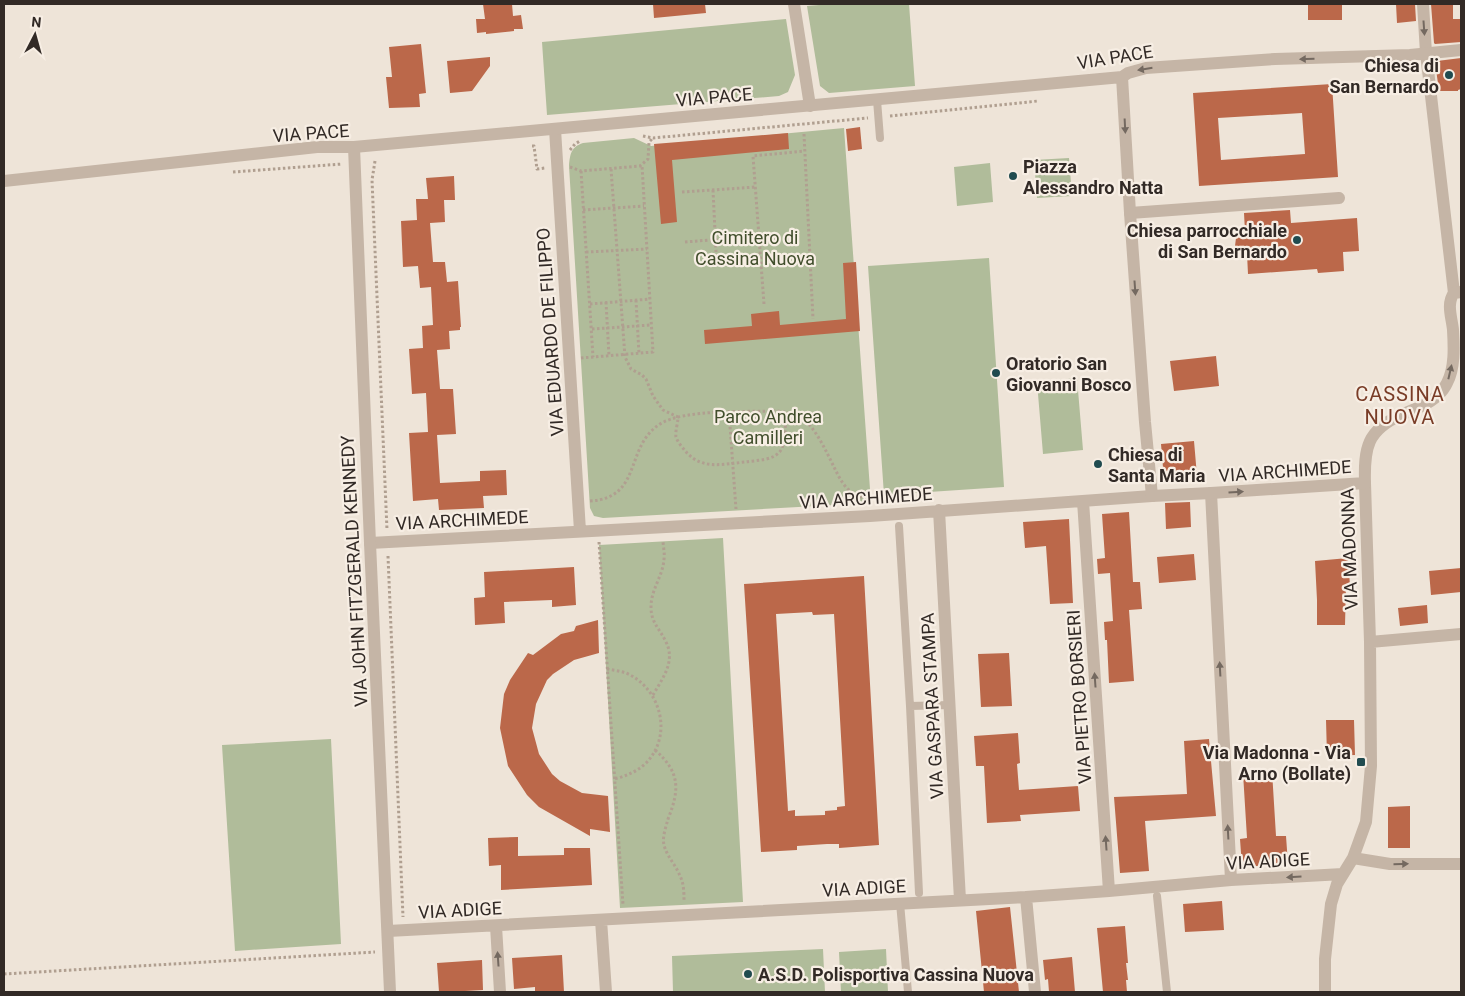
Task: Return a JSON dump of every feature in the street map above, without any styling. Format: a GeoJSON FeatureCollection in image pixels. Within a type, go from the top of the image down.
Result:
{"type":"FeatureCollection","features":[{"type":"Feature","properties":{"kind":"street"},"geometry":{"type":"LineString","coordinates":[[794,4],[810,106]]}},
{"type":"Feature","properties":{"kind":"street","name":"VIA MADONNA"},"geometry":{"type":"LineString","coordinates":[[1325,992],[1325,959],[1333,893],[1353,858],[1366,822],[1371,766],[1370,642],[1364,464],[1366,450],[1370,439],[1378,429],[1401,415],[1428,403],[1437,396],[1447,384],[1452,371],[1453,328],[1450,306],[1451,298],[1457,292],[1426,53],[1423,4]]}},
{"type":"Feature","properties":{"kind":"street","name":"VIA PACE"},"geometry":{"type":"LineString","coordinates":[[4,180],[318,147],[354,147],[1122,77],[1128,73],[1146,68],[1275,59],[1330,58],[1461,50]]}},
{"type":"Feature","properties":{"kind":"street"},"geometry":{"type":"LineString","coordinates":[[1122,77],[1130,213],[1152,496]]}},
{"type":"Feature","properties":{"kind":"street","name":"VIA EDUARDO DE FILIPPO"},"geometry":{"type":"LineString","coordinates":[[556,129],[580,532]]}},
{"type":"Feature","properties":{"kind":"street","name":"VIA JOHN FITZGERALD KENNEDY"},"geometry":{"type":"LineString","coordinates":[[354,147],[390,992]]}},
{"type":"Feature","properties":{"kind":"street"},"geometry":{"type":"LineString","coordinates":[[1130,213],[1339,198]]}},
{"type":"Feature","properties":{"kind":"street","name":"VIA ARCHIMEDE"},"geometry":{"type":"LineString","coordinates":[[370,543],[870,516],[1365,483]]}},
{"type":"Feature","properties":{"kind":"street"},"geometry":{"type":"LineString","coordinates":[[1211,493],[1231,880]]}},
{"type":"Feature","properties":{"kind":"street","name":"VIA PIETRO BORSIERI"},"geometry":{"type":"LineString","coordinates":[[1083,501],[1109,891]]}},
{"type":"Feature","properties":{"kind":"street","name":"VIA GASPARA STAMPA"},"geometry":{"type":"LineString","coordinates":[[938,510],[960,900]]}},
{"type":"Feature","properties":{"kind":"street"},"geometry":{"type":"LineString","coordinates":[[1370,642],[1461,634]]}},
{"type":"Feature","properties":{"kind":"street"},"geometry":{"type":"LineString","coordinates":[[1353,858],[1390,864],[1461,864]]}},
{"type":"Feature","properties":{"kind":"street","name":"VIA ADIGE"},"geometry":{"type":"LineString","coordinates":[[388,931],[1109,891],[1157,891],[1231,880],[1343,874]]}},
{"type":"Feature","properties":{"kind":"street"},"geometry":{"type":"LineString","coordinates":[[1026,897],[1035,992]]}},
{"type":"Feature","properties":{"kind":"street"},"geometry":{"type":"LineString","coordinates":[[601,920],[606,992]]}},
{"type":"Feature","properties":{"kind":"street"},"geometry":{"type":"LineString","coordinates":[[496,926],[500,992]]}},
{"type":"Feature","properties":{"kind":"lane"},"geometry":{"type":"LineString","coordinates":[[877,100],[880,138]]}},
{"type":"Feature","properties":{"kind":"lane"},"geometry":{"type":"LineString","coordinates":[[899,526],[919,893]]}},
{"type":"Feature","properties":{"kind":"lane"},"geometry":{"type":"LineString","coordinates":[[910,706],[950,705]]}},
{"type":"Feature","properties":{"kind":"lane"},"geometry":{"type":"LineString","coordinates":[[1157,891],[1167,992]]}},
{"type":"Feature","properties":{"kind":"lane"},"geometry":{"type":"LineString","coordinates":[[900,903],[908,992]]}},
{"type":"Feature","properties":{"kind":"path"},"geometry":{"type":"LineString","coordinates":[[642,135],[653,138],[1043,100]]}},
{"type":"Feature","properties":{"kind":"path"},"geometry":{"type":"LineString","coordinates":[[804,134],[813,319]]}},
{"type":"Feature","properties":{"kind":"path"},"geometry":{"type":"LineString","coordinates":[[569,160],[568,166],[581,171],[642,165],[648,159],[649,142],[653,138]]}},
{"type":"Feature","properties":{"kind":"path"},"geometry":{"type":"LineString","coordinates":[[568,154],[575,144],[581,140]]}},
{"type":"Feature","properties":{"kind":"path"},"geometry":{"type":"LineString","coordinates":[[525,147],[534,146],[536,169],[551,168]]}},
{"type":"Feature","properties":{"kind":"path"},"geometry":{"type":"LineString","coordinates":[[764,304],[754,156],[804,151]]}},
{"type":"Feature","properties":{"kind":"path"},"geometry":{"type":"LineString","coordinates":[[381,161],[374,161],[372,180],[404,930]]}},
{"type":"Feature","properties":{"kind":"path"},"geometry":{"type":"LineString","coordinates":[[229,172],[355,163]]}},
{"type":"Feature","properties":{"kind":"path"},"geometry":{"type":"LineString","coordinates":[[578,359],[653,352],[642,165]]}},
{"type":"Feature","properties":{"kind":"path"},"geometry":{"type":"LineString","coordinates":[[611,169],[625,355],[631,369],[646,379],[653,396],[663,410],[678,417]]}},
{"type":"Feature","properties":{"kind":"path"},"geometry":{"type":"LineString","coordinates":[[581,171],[594,357]]}},
{"type":"Feature","properties":{"kind":"path"},"geometry":{"type":"LineString","coordinates":[[682,192],[756,186]]}},
{"type":"Feature","properties":{"kind":"path"},"geometry":{"type":"LineString","coordinates":[[713,190],[716,252]]}},
{"type":"Feature","properties":{"kind":"path"},"geometry":{"type":"LineString","coordinates":[[583,210],[644,206]]}},
{"type":"Feature","properties":{"kind":"path"},"geometry":{"type":"LineString","coordinates":[[685,242],[759,236]]}},
{"type":"Feature","properties":{"kind":"path"},"geometry":{"type":"LineString","coordinates":[[586,252],[647,249]]}},
{"type":"Feature","properties":{"kind":"path"},"geometry":{"type":"LineString","coordinates":[[590,304],[650,299]]}},
{"type":"Feature","properties":{"kind":"path"},"geometry":{"type":"LineString","coordinates":[[636,300],[639,354]]}},
{"type":"Feature","properties":{"kind":"path"},"geometry":{"type":"LineString","coordinates":[[606,302],[609,356]]}},
{"type":"Feature","properties":{"kind":"path"},"geometry":{"type":"LineString","coordinates":[[592,329],[651,326]]}},
{"type":"Feature","properties":{"kind":"path"},"geometry":{"type":"LineString","coordinates":[[729,412],[736,512]]}},
{"type":"Feature","properties":{"kind":"path"},"geometry":{"type":"LineString","coordinates":[[678,417],[676,436],[681,446],[692,458],[707,464],[733,463],[766,460],[776,455],[782,449],[784,441],[786,412]]}},
{"type":"Feature","properties":{"kind":"path"},"geometry":{"type":"LineString","coordinates":[[587,501],[609,498],[620,491],[626,482],[638,450],[652,430],[669,419],[691,414],[786,412],[802,417],[824,448],[840,478],[849,490],[866,499],[869,505]]}},
{"type":"Feature","properties":{"kind":"path"},"geometry":{"type":"LineString","coordinates":[[653,695],[669,663],[666,642],[655,625],[651,610],[652,595],[664,559],[662,527]]}},
{"type":"Feature","properties":{"kind":"path"},"geometry":{"type":"LineString","coordinates":[[599,530],[624,918]]}},
{"type":"Feature","properties":{"kind":"path"},"geometry":{"type":"LineString","coordinates":[[607,669],[625,672],[641,681],[653,695],[660,712],[661,730],[655,750],[646,763],[632,774],[614,780]]}},
{"type":"Feature","properties":{"kind":"path"},"geometry":{"type":"LineString","coordinates":[[655,750],[674,772],[676,786],[674,805],[665,829],[663,843],[670,859],[681,876],[684,894],[684,915]]}},
{"type":"Feature","properties":{"kind":"path"},"geometry":{"type":"LineString","coordinates":[[4,974],[388,951]]}},
{"type":"Feature","properties":{"kind":"green space"},"geometry":{"type":"Polygon","coordinates":[[[831,4],[909,4],[915,86],[829,93],[820,86],[807,6],[831,4]]]}},
{"type":"Feature","properties":{"kind":"green space"},"geometry":{"type":"Polygon","coordinates":[[[786,19],[795,75],[788,92],[779,96],[547,115],[542,42],[786,19]]]}},
{"type":"Feature","properties":{"kind":"green space","name":"Parco Andrea Camilleri"},"geometry":{"type":"Polygon","coordinates":[[[844,128],[871,503],[603,518],[594,516],[590,508],[569,166],[574,149],[583,143],[634,138],[651,146],[844,128]]]}},
{"type":"Feature","properties":{"kind":"green space"},"geometry":{"type":"Polygon","coordinates":[[[1069,158],[1072,196],[1037,198],[1034,160],[1069,158]]]}},
{"type":"Feature","properties":{"kind":"green space"},"geometry":{"type":"Polygon","coordinates":[[[990,163],[993,202],[957,206],[954,167],[990,163]]]}},
{"type":"Feature","properties":{"kind":"green space"},"geometry":{"type":"Polygon","coordinates":[[[989,258],[1004,487],[884,495],[868,266],[989,258]]]}},
{"type":"Feature","properties":{"kind":"green space"},"geometry":{"type":"Polygon","coordinates":[[[1077,378],[1083,450],[1043,454],[1037,382],[1077,378]]]}},
{"type":"Feature","properties":{"kind":"green space"},"geometry":{"type":"Polygon","coordinates":[[[723,538],[743,902],[620,908],[599,545],[723,538]]]}},
{"type":"Feature","properties":{"kind":"green space"},"geometry":{"type":"Polygon","coordinates":[[[331,739],[341,944],[235,951],[222,745],[331,739]]]}},
{"type":"Feature","properties":{"kind":"green space","name":"A.S.D. Polisportiva Cassina Nuova"},"geometry":{"type":"Polygon","coordinates":[[[823,949],[825,992],[673,992],[672,956],[823,949]]]}},
{"type":"Feature","properties":{"kind":"green space"},"geometry":{"type":"Polygon","coordinates":[[[886,949],[888,992],[841,992],[839,952],[886,949]]]}},
{"type":"Feature","properties":{"kind":"building"},"geometry":{"type":"Polygon","coordinates":[[[483,4],[512,4],[513,16],[521,15],[523,29],[486,34],[486,32],[477,33],[476,19],[485,19],[483,4]]]}},
{"type":"Feature","properties":{"kind":"building"},"geometry":{"type":"Polygon","coordinates":[[[653,4],[705,4],[706,13],[654,18],[653,4]]]}},
{"type":"Feature","properties":{"kind":"building"},"geometry":{"type":"Polygon","coordinates":[[[1308,4],[1342,4],[1342,20],[1308,20],[1308,4]]]}},
{"type":"Feature","properties":{"kind":"building"},"geometry":{"type":"Polygon","coordinates":[[[1396,4],[1415,4],[1416,21],[1397,23],[1396,4]]]}},
{"type":"Feature","properties":{"kind":"building"},"geometry":{"type":"Polygon","coordinates":[[[1431,4],[1453,4],[1453,19],[1461,19],[1461,42],[1434,43],[1431,4]]]}},
{"type":"Feature","properties":{"kind":"building"},"geometry":{"type":"Polygon","coordinates":[[[421,44],[426,93],[419,94],[420,107],[389,108],[386,77],[392,77],[389,47],[421,44]]]}},
{"type":"Feature","properties":{"kind":"building"},"geometry":{"type":"Polygon","coordinates":[[[490,57],[490,66],[472,91],[450,93],[447,61],[490,57]]]}},
{"type":"Feature","properties":{"kind":"building","name":"Chiesa di San Bernardo"},"geometry":{"type":"Polygon","coordinates":[[[1461,58],[1461,89],[1458,91],[1439,91],[1436,69],[1437,61],[1461,58]]]}},
{"type":"Feature","properties":{"kind":"building"},"geometry":{"type":"Polygon","coordinates":[[[1332,84],[1338,177],[1199,186],[1193,93],[1332,84]],[[1302,113],[1218,118],[1221,160],[1305,154],[1302,113]]]}},
{"type":"Feature","properties":{"kind":"building"},"geometry":{"type":"Polygon","coordinates":[[[860,127],[862,149],[848,151],[846,129],[860,127]]]}},
{"type":"Feature","properties":{"kind":"building"},"geometry":{"type":"Polygon","coordinates":[[[788,133],[789,149],[672,160],[677,222],[661,224],[654,144],[788,133]]]}},
{"type":"Feature","properties":{"kind":"building"},"geometry":{"type":"Polygon","coordinates":[[[454,176],[455,200],[444,200],[445,222],[430,223],[433,262],[445,262],[447,282],[458,281],[461,327],[460,330],[449,331],[450,349],[437,350],[440,389],[453,389],[456,434],[437,435],[440,483],[480,481],[480,471],[506,470],[507,495],[483,496],[484,508],[439,510],[438,499],[413,501],[409,433],[428,432],[426,393],[412,394],[409,349],[423,348],[422,326],[433,325],[431,287],[420,288],[418,266],[403,267],[401,221],[417,220],[416,199],[428,199],[426,178],[454,176]]]}},
{"type":"Feature","properties":{"kind":"building","name":"Chiesa parrocchiale di San Bernardo"},"geometry":{"type":"Polygon","coordinates":[[[1290,210],[1291,223],[1357,218],[1359,251],[1343,252],[1344,271],[1318,273],[1317,269],[1248,274],[1247,254],[1239,252],[1235,246],[1236,238],[1245,232],[1244,213],[1290,210]]]}},
{"type":"Feature","properties":{"kind":"building"},"geometry":{"type":"Polygon","coordinates":[[[856,262],[860,331],[705,344],[704,330],[752,326],[751,314],[779,311],[780,325],[846,319],[843,263],[856,262]]]}},
{"type":"Feature","properties":{"kind":"building"},"geometry":{"type":"Polygon","coordinates":[[[1216,356],[1219,386],[1174,391],[1170,361],[1216,356]]]}},
{"type":"Feature","properties":{"kind":"building"},"geometry":{"type":"Polygon","coordinates":[[[1194,441],[1197,476],[1164,479],[1161,444],[1194,441]]]}},
{"type":"Feature","properties":{"kind":"building"},"geometry":{"type":"Polygon","coordinates":[[[1190,502],[1191,527],[1166,529],[1165,503],[1190,502]]]}},
{"type":"Feature","properties":{"kind":"building"},"geometry":{"type":"Polygon","coordinates":[[[1129,512],[1133,582],[1140,582],[1142,609],[1129,610],[1134,681],[1109,683],[1107,640],[1105,640],[1104,622],[1113,621],[1110,573],[1098,574],[1097,559],[1105,558],[1102,514],[1129,512]]]}},
{"type":"Feature","properties":{"kind":"building"},"geometry":{"type":"Polygon","coordinates":[[[1069,519],[1073,603],[1050,604],[1046,546],[1025,548],[1023,522],[1069,519]]]}},
{"type":"Feature","properties":{"kind":"building"},"geometry":{"type":"Polygon","coordinates":[[[1194,554],[1196,580],[1159,583],[1157,557],[1194,554]]]}},
{"type":"Feature","properties":{"kind":"building"},"geometry":{"type":"Polygon","coordinates":[[[1348,558],[1350,586],[1346,586],[1345,625],[1317,625],[1315,561],[1348,558]]]}},
{"type":"Feature","properties":{"kind":"building"},"geometry":{"type":"Polygon","coordinates":[[[574,567],[576,605],[552,607],[552,600],[504,602],[505,623],[475,625],[474,598],[485,597],[484,572],[574,567]]]}},
{"type":"Feature","properties":{"kind":"building"},"geometry":{"type":"Polygon","coordinates":[[[1461,568],[1461,592],[1431,595],[1429,571],[1461,568]]]}},
{"type":"Feature","properties":{"kind":"building"},"geometry":{"type":"Polygon","coordinates":[[[864,576],[879,845],[839,848],[839,844],[827,844],[797,846],[797,850],[761,852],[744,584],[864,576]],[[812,612],[776,614],[788,811],[795,810],[795,816],[825,815],[825,811],[837,810],[837,807],[845,806],[834,614],[813,615],[812,612]]]}},
{"type":"Feature","properties":{"kind":"building"},"geometry":{"type":"Polygon","coordinates":[[[1427,605],[1428,623],[1400,626],[1398,608],[1427,605]]]}},
{"type":"Feature","properties":{"kind":"building"},"geometry":{"type":"Polygon","coordinates":[[[598,620],[599,653],[574,660],[547,680],[536,704],[532,728],[539,754],[552,774],[560,781],[582,793],[608,796],[610,832],[590,829],[590,836],[539,807],[527,795],[508,766],[500,728],[504,694],[510,680],[528,653],[533,655],[561,634],[574,631],[576,626],[598,620]]]}},
{"type":"Feature","properties":{"kind":"building"},"geometry":{"type":"Polygon","coordinates":[[[1009,653],[1012,706],[981,707],[978,654],[1009,653]]]}},
{"type":"Feature","properties":{"kind":"building"},"geometry":{"type":"Polygon","coordinates":[[[1326,720],[1354,720],[1355,755],[1327,756],[1326,720]]]}},
{"type":"Feature","properties":{"kind":"building"},"geometry":{"type":"Polygon","coordinates":[[[1018,733],[1020,763],[1017,764],[1019,790],[1078,786],[1080,811],[1020,815],[1021,821],[987,823],[984,766],[976,766],[974,736],[1018,733]]]}},
{"type":"Feature","properties":{"kind":"building"},"geometry":{"type":"Polygon","coordinates":[[[1209,739],[1216,816],[1145,821],[1149,871],[1120,873],[1114,797],[1187,794],[1184,741],[1209,739]]]}},
{"type":"Feature","properties":{"kind":"building"},"geometry":{"type":"Polygon","coordinates":[[[1272,771],[1276,836],[1286,836],[1288,864],[1242,867],[1240,839],[1247,838],[1243,773],[1272,771]]]}},
{"type":"Feature","properties":{"kind":"building"},"geometry":{"type":"Polygon","coordinates":[[[1410,806],[1410,848],[1388,848],[1388,807],[1410,806]]]}},
{"type":"Feature","properties":{"kind":"building"},"geometry":{"type":"Polygon","coordinates":[[[518,837],[518,856],[564,855],[564,848],[590,848],[592,885],[501,890],[501,865],[489,866],[488,838],[518,837]]]}},
{"type":"Feature","properties":{"kind":"building"},"geometry":{"type":"Polygon","coordinates":[[[1222,901],[1224,930],[1185,932],[1183,904],[1222,901]]]}},
{"type":"Feature","properties":{"kind":"building"},"geometry":{"type":"Polygon","coordinates":[[[1010,907],[1019,992],[984,992],[976,911],[1010,907]]]}},
{"type":"Feature","properties":{"kind":"building"},"geometry":{"type":"Polygon","coordinates":[[[1125,926],[1128,963],[1126,963],[1127,992],[1103,992],[1097,928],[1125,926]]]}},
{"type":"Feature","properties":{"kind":"building"},"geometry":{"type":"Polygon","coordinates":[[[562,955],[564,992],[535,992],[535,987],[514,989],[512,958],[562,955]]]}},
{"type":"Feature","properties":{"kind":"building"},"geometry":{"type":"Polygon","coordinates":[[[1072,957],[1075,992],[1049,992],[1048,979],[1045,980],[1043,960],[1072,957]]]}},
{"type":"Feature","properties":{"kind":"building"},"geometry":{"type":"Polygon","coordinates":[[[482,960],[483,990],[439,992],[437,963],[482,960]]]}},
{"type":"Feature","properties":{"kind":"place","name":"Chiesa di San Bernardo"},"geometry":{"type":"Point","coordinates":[1449,75]}},
{"type":"Feature","properties":{"kind":"place","name":"Piazza Alessandro Natta"},"geometry":{"type":"Point","coordinates":[1013,176]}},
{"type":"Feature","properties":{"kind":"place","name":"Chiesa parrocchiale di San Bernardo"},"geometry":{"type":"Point","coordinates":[1297,240]}},
{"type":"Feature","properties":{"kind":"place","name":"Oratorio San Giovanni Bosco"},"geometry":{"type":"Point","coordinates":[996,373]}},
{"type":"Feature","properties":{"kind":"place","name":"Chiesa di Santa Maria"},"geometry":{"type":"Point","coordinates":[1098,464]}},
{"type":"Feature","properties":{"kind":"place","name":"Via Madonna - Via Arno (Bollate)"},"geometry":{"type":"Point","coordinates":[1361,762]}},
{"type":"Feature","properties":{"kind":"place","name":"A.S.D. Polisportiva Cassina Nuova"},"geometry":{"type":"Point","coordinates":[748,974]}},
{"type":"Feature","properties":{"kind":"district","name":"CASSINA NUOVA"},"geometry":{"type":"Point","coordinates":[1400,406]}},
{"type":"Feature","properties":{"kind":"park label","name":"Cimitero di Cassina Nuova"},"geometry":{"type":"Point","coordinates":[755,247]}}]}
